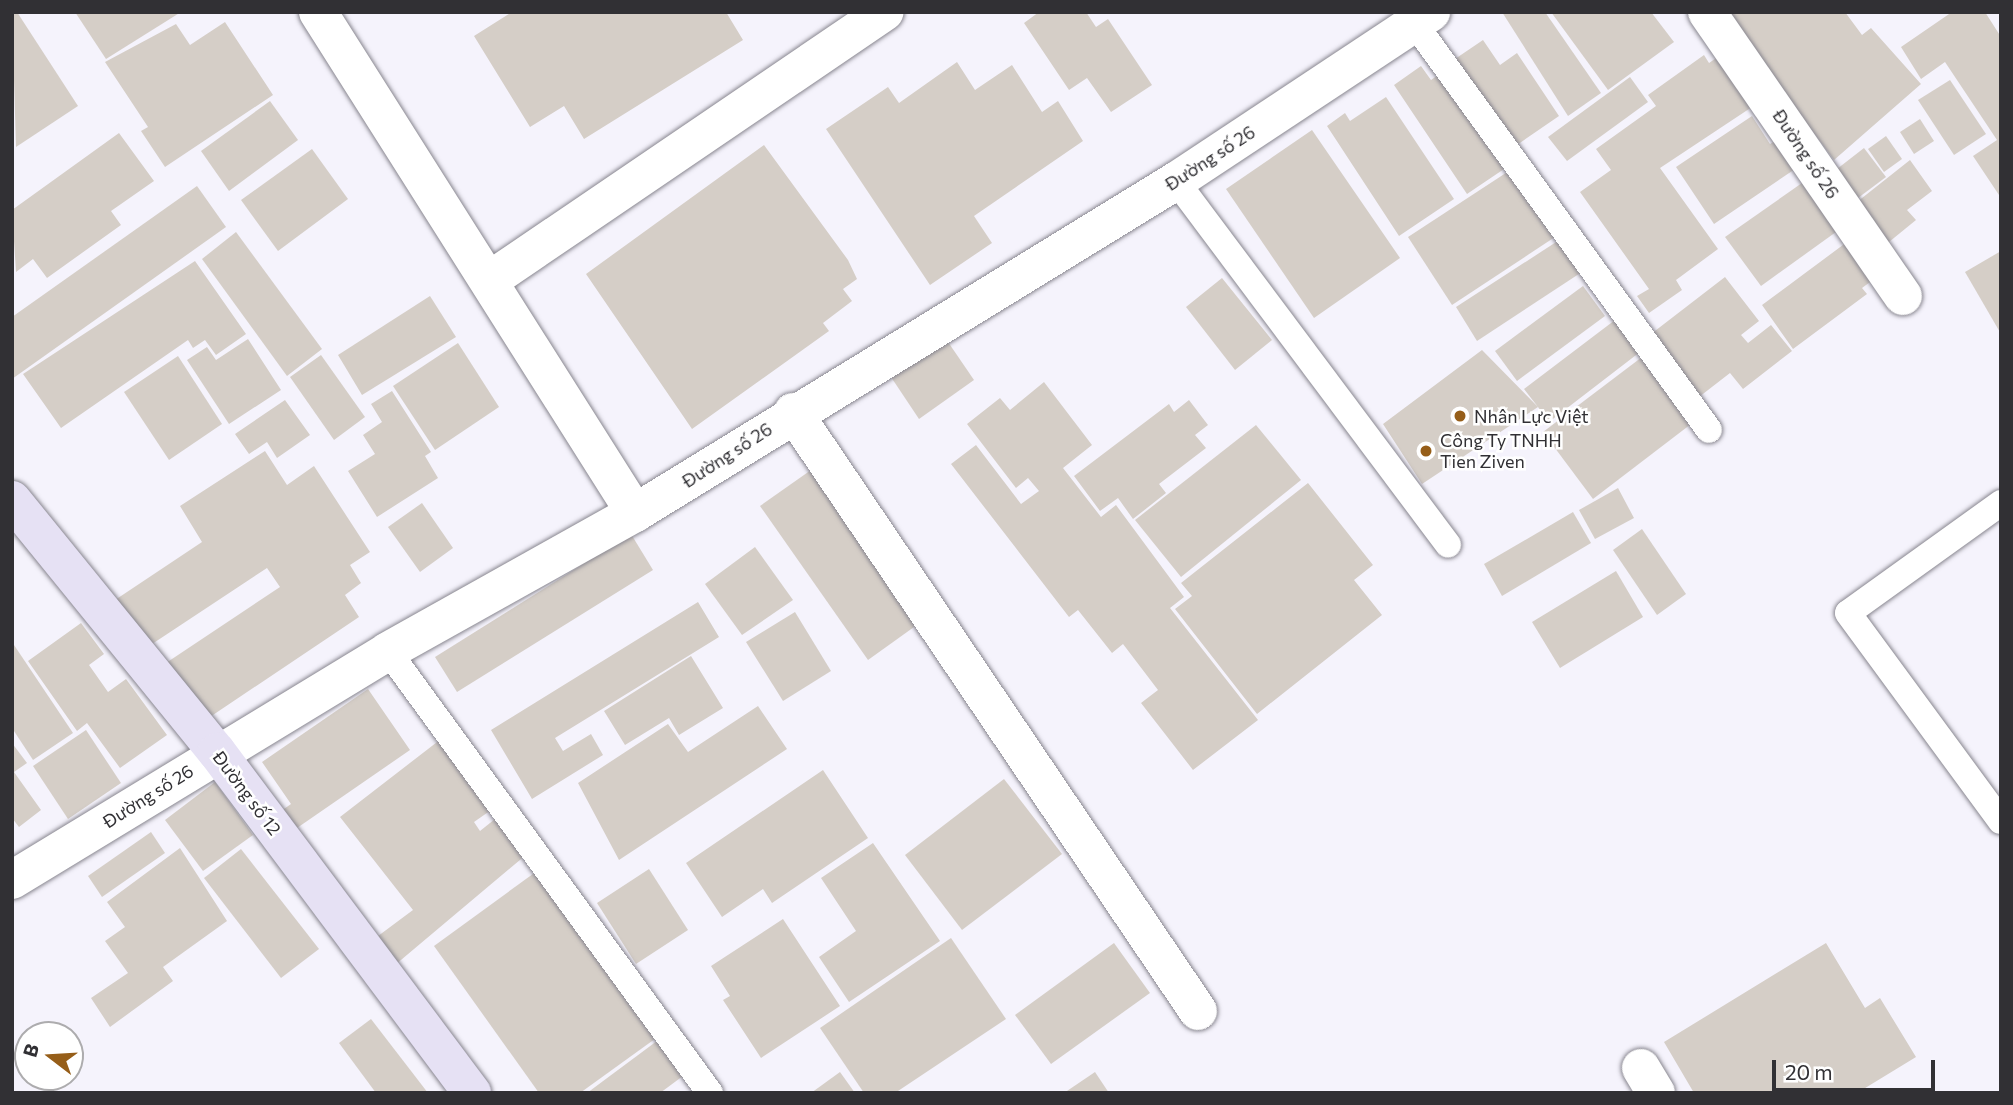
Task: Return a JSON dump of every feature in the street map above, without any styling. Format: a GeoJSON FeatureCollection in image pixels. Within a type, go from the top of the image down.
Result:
{"type":"FeatureCollection","features":[{"type":"Feature","properties":{"kind":"street"},"geometry":{"type":"LineString","coordinates":[[318,12],[635,513]]}},
{"type":"Feature","properties":{"kind":"street"},"geometry":{"type":"LineString","coordinates":[[490,280],[884,12]]}},
{"type":"Feature","properties":{"kind":"street","name":"Đường số 26"},"geometry":{"type":"LineString","coordinates":[[1707,12],[1903,296]]}},
{"type":"Feature","properties":{"kind":"street","name":"Đường số 26"},"geometry":{"type":"LineString","coordinates":[[12,880],[217,752],[388,651],[635,513],[793,412],[1176,181],[1423,18]]}},
{"type":"Feature","properties":{"kind":"street"},"geometry":{"type":"LineString","coordinates":[[793,412],[1198,1011]]}},
{"type":"Feature","properties":{"kind":"street","name":"Đường số 12"},"geometry":{"type":"LineString","coordinates":[[12,500],[217,752],[472,1093]]}},
{"type":"Feature","properties":{"kind":"lane"},"geometry":{"type":"LineString","coordinates":[[1423,18],[1709,430]]}},
{"type":"Feature","properties":{"kind":"lane"},"geometry":{"type":"LineString","coordinates":[[1176,181],[1448,545]]}},
{"type":"Feature","properties":{"kind":"lane"},"geometry":{"type":"LineString","coordinates":[[2001,503],[1848,613],[2001,821]]}},
{"type":"Feature","properties":{"kind":"lane"},"geometry":{"type":"LineString","coordinates":[[388,651],[710,1093]]}},
{"type":"Feature","properties":{"kind":"building"},"geometry":{"type":"Polygon","coordinates":[[[17,12],[78,106],[16,147],[12,13],[17,12]]]}},
{"type":"Feature","properties":{"kind":"building"},"geometry":{"type":"Polygon","coordinates":[[[75,12],[181,12],[106,59],[75,12]]]}},
{"type":"Feature","properties":{"kind":"building"},"geometry":{"type":"Polygon","coordinates":[[[512,12],[726,12],[743,40],[584,139],[564,106],[530,127],[474,36],[512,12]]]}},
{"type":"Feature","properties":{"kind":"building"},"geometry":{"type":"Polygon","coordinates":[[[1039,12],[1086,12],[1096,27],[1108,19],[1152,85],[1111,112],[1087,78],[1069,90],[1024,23],[1039,12]]]}},
{"type":"Feature","properties":{"kind":"building"},"geometry":{"type":"Polygon","coordinates":[[[1502,12],[1545,12],[1601,93],[1568,116],[1502,12]]]}},
{"type":"Feature","properties":{"kind":"building"},"geometry":{"type":"Polygon","coordinates":[[[1551,12],[1651,12],[1674,42],[1608,90],[1551,12]]]}},
{"type":"Feature","properties":{"kind":"building"},"geometry":{"type":"Polygon","coordinates":[[[1723,12],[1845,12],[1862,35],[1871,28],[1921,84],[1834,160],[1723,12]]]}},
{"type":"Feature","properties":{"kind":"building"},"geometry":{"type":"Polygon","coordinates":[[[1952,12],[1985,12],[2001,37],[2001,198],[1973,156],[1997,140],[1945,62],[1921,79],[1901,47],[1952,12]]]}},
{"type":"Feature","properties":{"kind":"building"},"geometry":{"type":"Polygon","coordinates":[[[225,22],[273,95],[165,167],[141,131],[148,127],[105,62],[176,24],[190,45],[225,22]]]}},
{"type":"Feature","properties":{"kind":"building"},"geometry":{"type":"Polygon","coordinates":[[[1483,40],[1500,65],[1517,53],[1559,116],[1514,147],[1455,59],[1483,40]]]}},
{"type":"Feature","properties":{"kind":"building"},"geometry":{"type":"Polygon","coordinates":[[[1728,50],[1752,107],[1660,168],[1718,249],[1676,280],[1682,290],[1649,313],[1637,296],[1649,289],[1580,192],[1611,170],[1596,149],[1656,106],[1648,95],[1704,55],[1709,63],[1728,50]]]}},
{"type":"Feature","properties":{"kind":"building"},"geometry":{"type":"Polygon","coordinates":[[[957,62],[975,90],[1012,65],[1042,112],[1058,101],[1083,141],[974,216],[992,243],[930,285],[826,129],[888,87],[899,103],[957,62]]]}},
{"type":"Feature","properties":{"kind":"building"},"geometry":{"type":"Polygon","coordinates":[[[1421,66],[1431,80],[1444,71],[1507,167],[1467,194],[1394,85],[1421,66]]]}},
{"type":"Feature","properties":{"kind":"building"},"geometry":{"type":"Polygon","coordinates":[[[1630,77],[1648,102],[1567,161],[1548,137],[1630,77]]]}},
{"type":"Feature","properties":{"kind":"building"},"geometry":{"type":"Polygon","coordinates":[[[1950,80],[1986,134],[1954,155],[1918,100],[1950,80]]]}},
{"type":"Feature","properties":{"kind":"building"},"geometry":{"type":"Polygon","coordinates":[[[1386,97],[1454,199],[1399,236],[1327,126],[1345,113],[1350,121],[1386,97]]]}},
{"type":"Feature","properties":{"kind":"building"},"geometry":{"type":"Polygon","coordinates":[[[270,101],[298,140],[229,191],[201,151],[270,101]]]}},
{"type":"Feature","properties":{"kind":"building"},"geometry":{"type":"Polygon","coordinates":[[[1752,116],[1770,144],[1778,139],[1798,167],[1714,224],[1676,167],[1752,116]]]}},
{"type":"Feature","properties":{"kind":"building"},"geometry":{"type":"Polygon","coordinates":[[[1920,119],[1934,141],[1914,154],[1900,132],[1920,119]]]}},
{"type":"Feature","properties":{"kind":"building"},"geometry":{"type":"Polygon","coordinates":[[[1312,130],[1400,258],[1314,318],[1226,189],[1312,130]]]}},
{"type":"Feature","properties":{"kind":"building"},"geometry":{"type":"Polygon","coordinates":[[[119,133],[154,181],[111,211],[121,225],[47,278],[33,259],[16,272],[12,210],[119,133]]]}},
{"type":"Feature","properties":{"kind":"building"},"geometry":{"type":"Polygon","coordinates":[[[1886,136],[1902,159],[1884,172],[1868,149],[1886,136]]]}},
{"type":"Feature","properties":{"kind":"building"},"geometry":{"type":"Polygon","coordinates":[[[764,145],[848,260],[857,279],[843,289],[852,301],[823,323],[829,331],[692,429],[586,274],[764,145]]]}},
{"type":"Feature","properties":{"kind":"building"},"geometry":{"type":"Polygon","coordinates":[[[1864,148],[1886,177],[1858,198],[1837,169],[1864,148]]]}},
{"type":"Feature","properties":{"kind":"building"},"geometry":{"type":"Polygon","coordinates":[[[312,149],[348,199],[278,251],[241,200],[312,149]]]}},
{"type":"Feature","properties":{"kind":"building"},"geometry":{"type":"Polygon","coordinates":[[[1910,160],[1932,191],[1907,210],[1916,220],[1889,242],[1857,202],[1910,160]]]}},
{"type":"Feature","properties":{"kind":"building"},"geometry":{"type":"Polygon","coordinates":[[[1515,167],[1558,235],[1452,305],[1408,237],[1515,167]]]}},
{"type":"Feature","properties":{"kind":"building"},"geometry":{"type":"Polygon","coordinates":[[[1802,183],[1836,232],[1761,286],[1725,237],[1802,183]]]}},
{"type":"Feature","properties":{"kind":"building"},"geometry":{"type":"Polygon","coordinates":[[[197,186],[226,227],[12,379],[12,317],[197,186]]]}},
{"type":"Feature","properties":{"kind":"building"},"geometry":{"type":"Polygon","coordinates":[[[236,232],[322,349],[287,376],[202,259],[236,232]]]}},
{"type":"Feature","properties":{"kind":"building"},"geometry":{"type":"Polygon","coordinates":[[[1567,235],[1588,268],[1477,341],[1456,307],[1567,235]]]}},
{"type":"Feature","properties":{"kind":"building"},"geometry":{"type":"Polygon","coordinates":[[[1847,242],[1874,279],[1862,288],[1867,294],[1793,349],[1762,305],[1847,242]]]}},
{"type":"Feature","properties":{"kind":"building"},"geometry":{"type":"Polygon","coordinates":[[[2001,251],[2001,334],[1965,272],[2001,251]]]}},
{"type":"Feature","properties":{"kind":"building"},"geometry":{"type":"Polygon","coordinates":[[[195,261],[246,334],[216,355],[205,340],[193,348],[188,340],[61,428],[23,374],[195,261]]]}},
{"type":"Feature","properties":{"kind":"building"},"geometry":{"type":"Polygon","coordinates":[[[1725,277],[1759,321],[1741,335],[1748,343],[1771,325],[1792,351],[1743,389],[1730,373],[1699,397],[1651,334],[1725,277]]]}},
{"type":"Feature","properties":{"kind":"building"},"geometry":{"type":"Polygon","coordinates":[[[1222,278],[1272,340],[1235,370],[1186,307],[1222,278]]]}},
{"type":"Feature","properties":{"kind":"building"},"geometry":{"type":"Polygon","coordinates":[[[1583,286],[1605,316],[1517,381],[1495,351],[1583,286]]]}},
{"type":"Feature","properties":{"kind":"building"},"geometry":{"type":"Polygon","coordinates":[[[430,296],[456,337],[362,395],[338,355],[430,296]]]}},
{"type":"Feature","properties":{"kind":"building"},"geometry":{"type":"Polygon","coordinates":[[[1615,320],[1640,352],[1549,422],[1524,389],[1615,320]]]}},
{"type":"Feature","properties":{"kind":"building"},"geometry":{"type":"Polygon","coordinates":[[[248,339],[281,390],[229,424],[187,360],[207,347],[216,360],[248,339]]]}},
{"type":"Feature","properties":{"kind":"building"},"geometry":{"type":"Polygon","coordinates":[[[946,339],[974,380],[919,419],[891,377],[946,339]]]}},
{"type":"Feature","properties":{"kind":"building"},"geometry":{"type":"Polygon","coordinates":[[[458,343],[499,407],[435,450],[393,386],[458,343]]]}},
{"type":"Feature","properties":{"kind":"building","name":"Nhân Lực Việt"},"geometry":{"type":"Polygon","coordinates":[[[1482,350],[1538,407],[1422,484],[1383,424],[1482,350]]]}},
{"type":"Feature","properties":{"kind":"building"},"geometry":{"type":"Polygon","coordinates":[[[1646,354],[1695,421],[1593,499],[1543,432],[1646,354]]]}},
{"type":"Feature","properties":{"kind":"building"},"geometry":{"type":"Polygon","coordinates":[[[321,355],[365,417],[334,440],[290,377],[321,355]]]}},
{"type":"Feature","properties":{"kind":"building"},"geometry":{"type":"Polygon","coordinates":[[[178,356],[222,424],[169,460],[124,392],[178,356]]]}},
{"type":"Feature","properties":{"kind":"building"},"geometry":{"type":"Polygon","coordinates":[[[1044,382],[1092,445],[1063,468],[1101,517],[1116,505],[1184,597],[1170,608],[1258,720],[1193,770],[1141,703],[1158,690],[1123,644],[1112,653],[1078,610],[1069,617],[951,464],[976,445],[1021,504],[1039,491],[1028,478],[1016,488],[967,424],[1000,398],[1010,410],[1044,382]]]}},
{"type":"Feature","properties":{"kind":"building"},"geometry":{"type":"Polygon","coordinates":[[[392,391],[431,452],[425,456],[438,478],[377,517],[348,471],[375,454],[363,435],[382,422],[371,404],[392,391]]]}},
{"type":"Feature","properties":{"kind":"building"},"geometry":{"type":"Polygon","coordinates":[[[285,400],[310,435],[277,458],[267,442],[249,454],[235,434],[285,400]]]}},
{"type":"Feature","properties":{"kind":"building"},"geometry":{"type":"Polygon","coordinates":[[[1189,400],[1208,425],[1195,435],[1206,448],[1159,484],[1166,493],[1133,519],[1118,498],[1100,511],[1074,476],[1169,404],[1174,412],[1189,400]]]}},
{"type":"Feature","properties":{"kind":"building"},"geometry":{"type":"Polygon","coordinates":[[[1256,425],[1301,480],[1181,577],[1135,520],[1256,425]]]}},
{"type":"Feature","properties":{"kind":"building"},"geometry":{"type":"Polygon","coordinates":[[[265,451],[287,485],[314,466],[370,552],[350,565],[361,583],[345,595],[359,617],[204,721],[166,663],[280,587],[267,568],[143,650],[112,602],[202,542],[180,506],[265,451]]]}},
{"type":"Feature","properties":{"kind":"building"},"geometry":{"type":"Polygon","coordinates":[[[821,463],[928,617],[868,660],[760,506],[821,463]]]}},
{"type":"Feature","properties":{"kind":"building"},"geometry":{"type":"Polygon","coordinates":[[[1308,483],[1373,565],[1354,580],[1382,615],[1257,714],[1175,609],[1192,596],[1181,583],[1308,483]]]}},
{"type":"Feature","properties":{"kind":"building"},"geometry":{"type":"Polygon","coordinates":[[[1618,488],[1634,518],[1595,539],[1579,510],[1618,488]]]}},
{"type":"Feature","properties":{"kind":"building"},"geometry":{"type":"Polygon","coordinates":[[[422,503],[453,548],[420,572],[388,527],[422,503]]]}},
{"type":"Feature","properties":{"kind":"building"},"geometry":{"type":"Polygon","coordinates":[[[1573,512],[1591,543],[1502,596],[1484,564],[1573,512]]]}},
{"type":"Feature","properties":{"kind":"building"},"geometry":{"type":"Polygon","coordinates":[[[1642,529],[1686,594],[1657,615],[1613,550],[1642,529]]]}},
{"type":"Feature","properties":{"kind":"building"},"geometry":{"type":"Polygon","coordinates":[[[631,534],[653,570],[457,692],[435,657],[631,534]]]}},
{"type":"Feature","properties":{"kind":"building"},"geometry":{"type":"Polygon","coordinates":[[[755,547],[793,600],[742,635],[705,584],[755,547]]]}},
{"type":"Feature","properties":{"kind":"building"},"geometry":{"type":"Polygon","coordinates":[[[1616,571],[1643,617],[1560,668],[1532,622],[1616,571]]]}},
{"type":"Feature","properties":{"kind":"building"},"geometry":{"type":"Polygon","coordinates":[[[698,602],[719,637],[555,738],[563,751],[591,734],[603,755],[532,799],[491,730],[698,602]]]}},
{"type":"Feature","properties":{"kind":"building"},"geometry":{"type":"Polygon","coordinates":[[[795,612],[831,671],[783,701],[746,642],[795,612]]]}},
{"type":"Feature","properties":{"kind":"building"},"geometry":{"type":"Polygon","coordinates":[[[81,623],[104,654],[89,665],[108,692],[126,679],[167,735],[120,768],[87,723],[77,731],[28,661],[81,623]]]}},
{"type":"Feature","properties":{"kind":"building"},"geometry":{"type":"Polygon","coordinates":[[[12,642],[73,733],[33,760],[12,728],[12,642]]]}},
{"type":"Feature","properties":{"kind":"building"},"geometry":{"type":"Polygon","coordinates":[[[691,656],[723,708],[679,735],[669,718],[625,745],[604,711],[691,656]]]}},
{"type":"Feature","properties":{"kind":"building"},"geometry":{"type":"Polygon","coordinates":[[[368,689],[410,750],[284,837],[271,818],[291,804],[262,762],[368,689]]]}},
{"type":"Feature","properties":{"kind":"building"},"geometry":{"type":"Polygon","coordinates":[[[758,706],[787,749],[619,860],[578,783],[668,724],[688,752],[758,706]]]}},
{"type":"Feature","properties":{"kind":"building"},"geometry":{"type":"Polygon","coordinates":[[[86,730],[121,783],[68,819],[33,766],[86,730]]]}},
{"type":"Feature","properties":{"kind":"building"},"geometry":{"type":"Polygon","coordinates":[[[441,739],[494,808],[474,822],[480,831],[510,807],[539,844],[395,965],[374,939],[413,910],[340,817],[441,739]]]}},
{"type":"Feature","properties":{"kind":"building"},"geometry":{"type":"Polygon","coordinates":[[[12,743],[27,763],[14,772],[41,810],[19,827],[12,818],[12,743]]]}},
{"type":"Feature","properties":{"kind":"building"},"geometry":{"type":"Polygon","coordinates":[[[823,770],[868,838],[772,903],[763,889],[722,917],[686,863],[823,770]]]}},
{"type":"Feature","properties":{"kind":"building"},"geometry":{"type":"Polygon","coordinates":[[[1004,779],[1062,854],[962,930],[905,855],[1004,779]]]}},
{"type":"Feature","properties":{"kind":"building"},"geometry":{"type":"Polygon","coordinates":[[[215,782],[253,835],[203,871],[165,820],[215,782]]]}},
{"type":"Feature","properties":{"kind":"building"},"geometry":{"type":"Polygon","coordinates":[[[151,832],[165,853],[102,897],[88,876],[151,832]]]}},
{"type":"Feature","properties":{"kind":"building"},"geometry":{"type":"Polygon","coordinates":[[[873,843],[940,941],[849,1002],[819,957],[856,931],[821,878],[873,843]]]}},
{"type":"Feature","properties":{"kind":"building"},"geometry":{"type":"Polygon","coordinates":[[[180,848],[227,921],[163,967],[173,981],[110,1027],[91,998],[128,973],[105,941],[125,927],[107,902],[180,848]]]}},
{"type":"Feature","properties":{"kind":"building"},"geometry":{"type":"Polygon","coordinates":[[[241,849],[319,949],[281,978],[204,878],[241,849]]]}},
{"type":"Feature","properties":{"kind":"building"},"geometry":{"type":"Polygon","coordinates":[[[649,869],[688,930],[636,964],[597,903],[649,869]]]}},
{"type":"Feature","properties":{"kind":"building"},"geometry":{"type":"Polygon","coordinates":[[[537,871],[659,1036],[580,1093],[539,1093],[434,946],[537,871]]]}},
{"type":"Feature","properties":{"kind":"building"},"geometry":{"type":"Polygon","coordinates":[[[783,919],[840,1006],[761,1058],[723,1000],[730,996],[711,966],[783,919]]]}},
{"type":"Feature","properties":{"kind":"building"},"geometry":{"type":"Polygon","coordinates":[[[951,938],[1006,1019],[895,1093],[864,1093],[820,1028],[951,938]]]}},
{"type":"Feature","properties":{"kind":"building"},"geometry":{"type":"Polygon","coordinates":[[[1114,943],[1150,993],[1051,1064],[1015,1015],[1114,943]]]}},
{"type":"Feature","properties":{"kind":"building"},"geometry":{"type":"Polygon","coordinates":[[[1826,943],[1865,1008],[1880,998],[1916,1057],[1857,1093],[1694,1093],[1664,1042],[1826,943]]]}},
{"type":"Feature","properties":{"kind":"building"},"geometry":{"type":"Polygon","coordinates":[[[371,1019],[428,1093],[376,1093],[339,1043],[371,1019]]]}},
{"type":"Feature","properties":{"kind":"building"},"geometry":{"type":"Polygon","coordinates":[[[661,1038],[687,1073],[660,1093],[587,1093],[661,1038]]]}},
{"type":"Feature","properties":{"kind":"building"},"geometry":{"type":"Polygon","coordinates":[[[840,1072],[855,1093],[811,1093],[840,1072]]]}},
{"type":"Feature","properties":{"kind":"building"},"geometry":{"type":"Polygon","coordinates":[[[1095,1072],[1109,1093],[1064,1093],[1095,1072]]]}},
{"type":"Feature","properties":{"kind":"place","name":"Nhân Lực Việt"},"geometry":{"type":"Point","coordinates":[1460,416]}},
{"type":"Feature","properties":{"kind":"place","name":"Công Ty TNHH Tien Ziven"},"geometry":{"type":"Point","coordinates":[1426,451]}}]}
